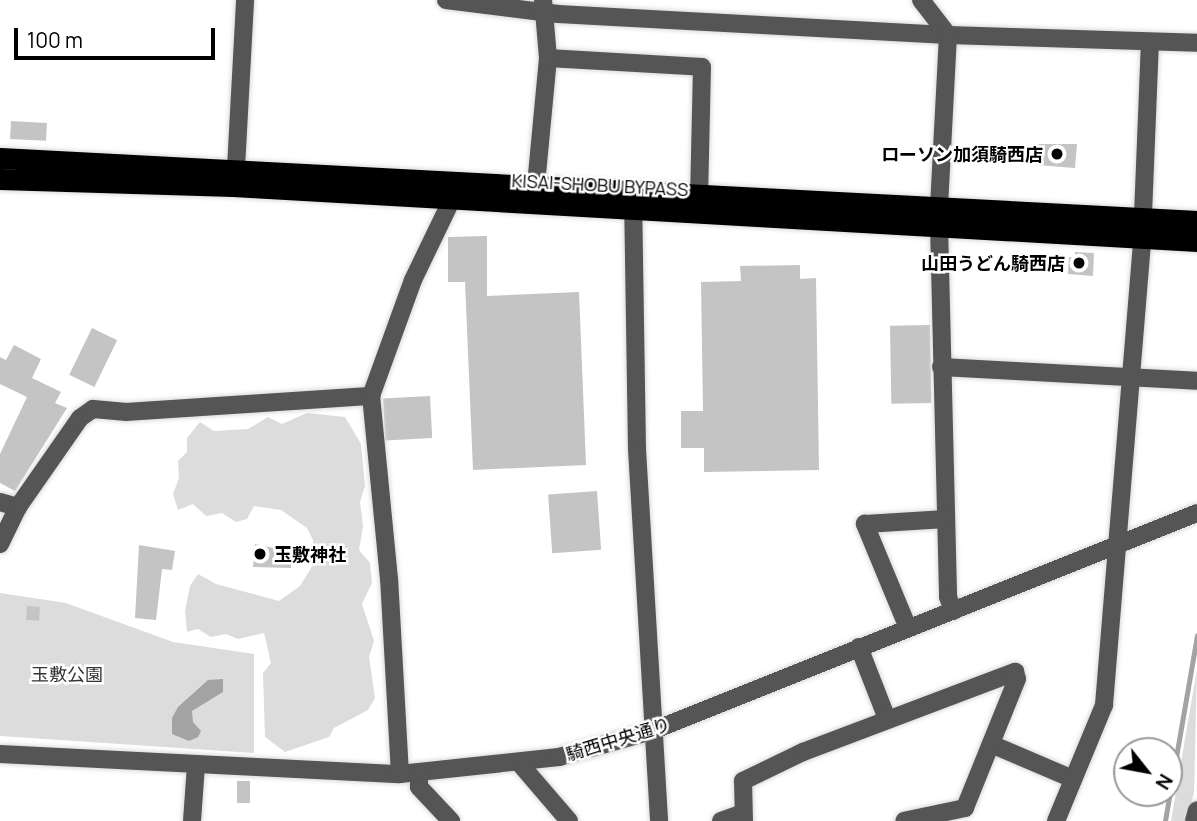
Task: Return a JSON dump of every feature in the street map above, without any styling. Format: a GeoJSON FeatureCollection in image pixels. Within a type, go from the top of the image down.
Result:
{"type":"FeatureCollection","features":[{"type":"Feature","properties":{"kind":"highway","name":"KISAI-SHOBU BYPASS"},"geometry":{"type":"LineString","coordinates":[[0,158],[536,179],[633,201],[699,195],[1142,230],[1197,241]]}},
{"type":"Feature","properties":{"kind":"highway","name":"KISAI-SHOBU BYPASS"},"geometry":{"type":"LineString","coordinates":[[0,179],[452,198],[633,201],[939,216]]}},
{"type":"Feature","properties":{"kind":"highway","name":"KISAI-SHOBU BYPASS"},"geometry":{"type":"LineString","coordinates":[[1142,230],[1197,221]]}},
{"type":"Feature","properties":{"kind":"street"},"geometry":{"type":"LineString","coordinates":[[236,168],[245,0]]}},
{"type":"Feature","properties":{"kind":"street"},"geometry":{"type":"LineString","coordinates":[[446,0],[947,35],[1197,43]]}},
{"type":"Feature","properties":{"kind":"street"},"geometry":{"type":"LineString","coordinates":[[921,0],[947,35],[939,216],[948,597],[953,611]]}},
{"type":"Feature","properties":{"kind":"street"},"geometry":{"type":"LineString","coordinates":[[536,179],[548,58],[548,20],[542,6]]}},
{"type":"Feature","properties":{"kind":"street"},"geometry":{"type":"LineString","coordinates":[[1056,821],[1104,705],[1128,377],[1142,230],[1150,42]]}},
{"type":"Feature","properties":{"kind":"street"},"geometry":{"type":"LineString","coordinates":[[548,58],[702,67],[699,195]]}},
{"type":"Feature","properties":{"kind":"street"},"geometry":{"type":"LineString","coordinates":[[400,774],[389,579],[371,396],[374,376],[413,280],[452,198]]}},
{"type":"Feature","properties":{"kind":"street"},"geometry":{"type":"LineString","coordinates":[[633,201],[636,435],[659,821]]}},
{"type":"Feature","properties":{"kind":"street"},"geometry":{"type":"LineString","coordinates":[[941,367],[1197,381]]}},
{"type":"Feature","properties":{"kind":"street"},"geometry":{"type":"LineString","coordinates":[[0,544],[18,507],[80,418],[93,409],[127,412],[371,396]]}},
{"type":"Feature","properties":{"kind":"street"},"geometry":{"type":"LineString","coordinates":[[0,502],[18,507]]}},
{"type":"Feature","properties":{"kind":"street","name":"騎西中央通り"},"geometry":{"type":"LineString","coordinates":[[0,754],[400,774],[521,765],[652,731],[1197,513]]}},
{"type":"Feature","properties":{"kind":"street"},"geometry":{"type":"LineString","coordinates":[[908,628],[864,524],[946,519]]}},
{"type":"Feature","properties":{"kind":"street"},"geometry":{"type":"LineString","coordinates":[[859,647],[887,719]]}},
{"type":"Feature","properties":{"kind":"street"},"geometry":{"type":"LineString","coordinates":[[721,821],[744,817],[743,781],[887,719],[1015,672],[1017,679],[965,808],[904,821]]}},
{"type":"Feature","properties":{"kind":"street"},"geometry":{"type":"LineString","coordinates":[[990,744],[1073,779]]}},
{"type":"Feature","properties":{"kind":"street"},"geometry":{"type":"LineString","coordinates":[[192,821],[196,765]]}},
{"type":"Feature","properties":{"kind":"street"},"geometry":{"type":"LineString","coordinates":[[521,765],[569,821]]}},
{"type":"Feature","properties":{"kind":"street"},"geometry":{"type":"LineString","coordinates":[[419,773],[419,787],[452,821]]}},
{"type":"Feature","properties":{"kind":"street"},"geometry":{"type":"LineString","coordinates":[[1194,821],[1197,810]]}},
{"type":"Feature","properties":{"kind":"green space"},"geometry":{"type":"Polygon","coordinates":[[[307,413],[345,417],[361,444],[365,486],[360,502],[363,526],[359,550],[370,563],[372,583],[362,604],[374,641],[369,657],[375,698],[368,710],[334,728],[329,737],[285,752],[265,737],[263,673],[271,663],[264,633],[238,639],[226,634],[211,637],[198,629],[187,632],[185,611],[190,586],[198,574],[216,584],[279,601],[300,586],[313,565],[313,540],[307,528],[281,510],[254,506],[247,519],[236,522],[222,513],[206,516],[193,504],[178,510],[173,494],[179,478],[178,461],[187,452],[187,438],[200,422],[214,431],[248,429],[268,417],[282,424],[307,413]]]}},
{"type":"Feature","properties":{"kind":"green space","name":"玉敷公園"},"geometry":{"type":"Polygon","coordinates":[[[0,593],[66,603],[173,642],[254,654],[254,753],[0,736],[0,593]]]}},
{"type":"Feature","properties":{"kind":"green space"},"geometry":{"type":"Polygon","coordinates":[[[1197,669],[1194,793],[1186,821],[1171,821],[1173,807],[1183,807],[1183,751],[1197,669]]]}},
{"type":"Feature","properties":{"kind":"shaded area"},"geometry":{"type":"Polygon","coordinates":[[[223,679],[223,692],[192,711],[193,722],[201,731],[198,737],[189,741],[172,734],[172,718],[178,707],[208,680],[223,679]]]}},
{"type":"Feature","properties":{"kind":"building"},"geometry":{"type":"Polygon","coordinates":[[[11,121],[47,123],[46,141],[10,139],[11,121]]]}},
{"type":"Feature","properties":{"kind":"building"},"geometry":{"type":"Polygon","coordinates":[[[1037,144],[1077,144],[1075,168],[1036,165],[1037,144]]]}},
{"type":"Feature","properties":{"kind":"building"},"geometry":{"type":"Polygon","coordinates":[[[487,236],[487,296],[579,292],[586,465],[473,470],[465,282],[448,282],[448,237],[487,236]]]}},
{"type":"Feature","properties":{"kind":"building"},"geometry":{"type":"Polygon","coordinates":[[[1075,252],[1094,253],[1093,276],[1068,274],[1069,257],[1075,257],[1075,252]]]}},
{"type":"Feature","properties":{"kind":"building"},"geometry":{"type":"Polygon","coordinates":[[[800,265],[800,279],[816,278],[819,470],[704,472],[704,448],[681,448],[681,411],[703,411],[701,282],[741,281],[740,266],[800,265]]]}},
{"type":"Feature","properties":{"kind":"building"},"geometry":{"type":"Polygon","coordinates":[[[930,325],[931,403],[891,404],[890,326],[930,325]]]}},
{"type":"Feature","properties":{"kind":"building"},"geometry":{"type":"Polygon","coordinates":[[[92,328],[117,340],[94,387],[69,375],[92,328]]]}},
{"type":"Feature","properties":{"kind":"building"},"geometry":{"type":"Polygon","coordinates":[[[14,345],[41,359],[32,378],[61,392],[55,403],[67,408],[15,491],[0,483],[0,454],[27,397],[0,384],[0,357],[6,360],[14,345]]]}},
{"type":"Feature","properties":{"kind":"building"},"geometry":{"type":"Polygon","coordinates":[[[430,396],[432,438],[385,440],[383,398],[430,396]]]}},
{"type":"Feature","properties":{"kind":"building"},"geometry":{"type":"Polygon","coordinates":[[[597,491],[601,550],[552,553],[548,494],[597,491]]]}},
{"type":"Feature","properties":{"kind":"building"},"geometry":{"type":"Polygon","coordinates":[[[255,544],[292,552],[291,568],[253,567],[255,544]]]}},
{"type":"Feature","properties":{"kind":"building"},"geometry":{"type":"Polygon","coordinates":[[[139,545],[175,551],[172,570],[162,569],[156,620],[135,618],[139,545]]]}},
{"type":"Feature","properties":{"kind":"building"},"geometry":{"type":"Polygon","coordinates":[[[27,606],[40,607],[39,621],[26,620],[27,606]]]}},
{"type":"Feature","properties":{"kind":"building"},"geometry":{"type":"Polygon","coordinates":[[[237,781],[250,781],[250,803],[237,803],[237,781]]]}},
{"type":"Feature","properties":{"kind":"waterway"},"geometry":{"type":"LineString","coordinates":[[1165,821],[1197,636]]}},
{"type":"Feature","properties":{"kind":"place","name":"ローソン加須騎西店"},"geometry":{"type":"Point","coordinates":[1057,154]}},
{"type":"Feature","properties":{"kind":"place","name":"山田うどん騎西店"},"geometry":{"type":"Point","coordinates":[1079,263]}},
{"type":"Feature","properties":{"kind":"place","name":"玉敷神社"},"geometry":{"type":"Point","coordinates":[260,554]}}]}
